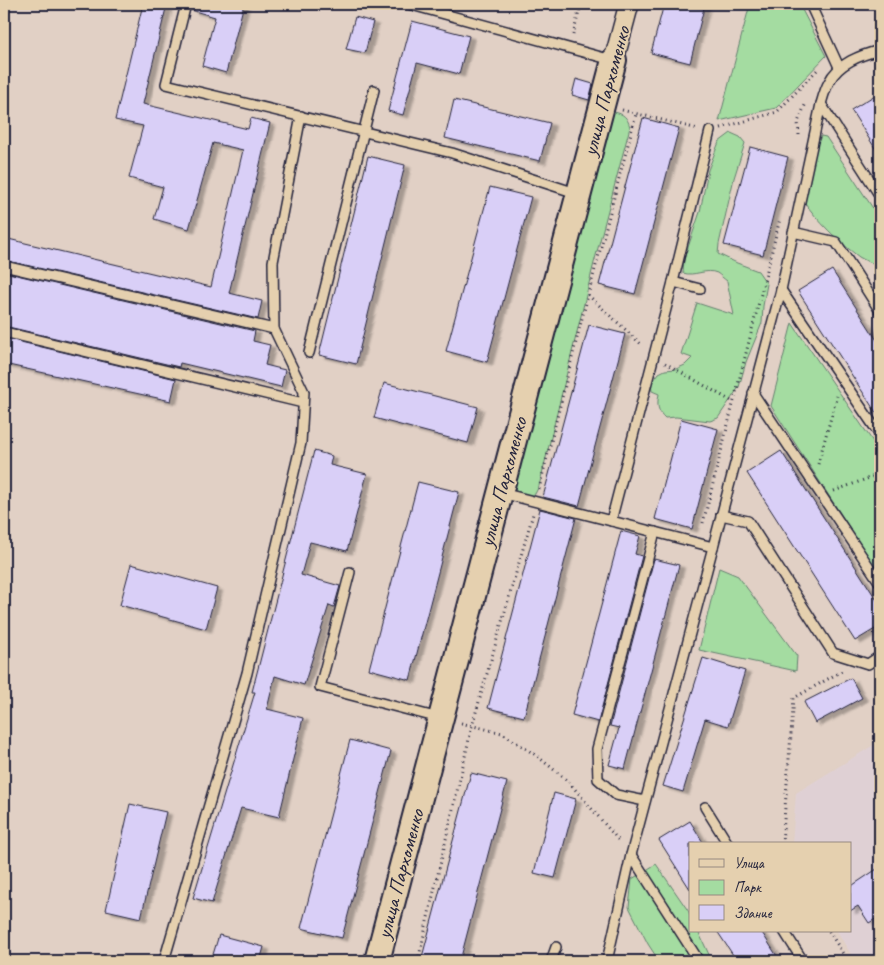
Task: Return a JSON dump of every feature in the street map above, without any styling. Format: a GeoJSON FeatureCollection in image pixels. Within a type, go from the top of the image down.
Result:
{"type":"FeatureCollection","features":[{"type":"Feature","properties":{"kind":"street","name":"улица Пархоменко"},"geometry":{"type":"LineString","coordinates":[[378,961],[629,4]]}},
{"type":"Feature","properties":{"kind":"lane"},"geometry":{"type":"LineString","coordinates":[[186,4],[166,84],[452,153],[579,194]]}},
{"type":"Feature","properties":{"kind":"lane"},"geometry":{"type":"LineString","coordinates":[[408,4],[428,6],[614,60]]}},
{"type":"Feature","properties":{"kind":"lane"},"geometry":{"type":"LineString","coordinates":[[810,4],[839,67]]}},
{"type":"Feature","properties":{"kind":"lane"},"geometry":{"type":"LineString","coordinates":[[607,961],[630,855],[781,290],[821,104],[829,81],[839,67],[866,53],[880,50]]}},
{"type":"Feature","properties":{"kind":"lane"},"geometry":{"type":"LineString","coordinates":[[309,353],[374,90]]}},
{"type":"Feature","properties":{"kind":"lane"},"geometry":{"type":"LineString","coordinates":[[821,104],[880,196]]}},
{"type":"Feature","properties":{"kind":"lane"},"geometry":{"type":"LineString","coordinates":[[164,961],[247,673],[301,443],[304,392],[274,329],[273,262],[301,116]]}},
{"type":"Feature","properties":{"kind":"lane"},"geometry":{"type":"LineString","coordinates":[[610,521],[674,282],[710,131]]}},
{"type":"Feature","properties":{"kind":"lane"},"geometry":{"type":"LineString","coordinates":[[794,232],[836,242],[880,311]]}},
{"type":"Feature","properties":{"kind":"lane"},"geometry":{"type":"LineString","coordinates":[[4,266],[274,329]]}},
{"type":"Feature","properties":{"kind":"lane"},"geometry":{"type":"LineString","coordinates":[[674,282],[700,289]]}},
{"type":"Feature","properties":{"kind":"lane"},"geometry":{"type":"LineString","coordinates":[[781,290],[880,435]]}},
{"type":"Feature","properties":{"kind":"lane"},"geometry":{"type":"LineString","coordinates":[[4,332],[303,403]]}},
{"type":"Feature","properties":{"kind":"lane"},"geometry":{"type":"LineString","coordinates":[[753,393],[880,583]]}},
{"type":"Feature","properties":{"kind":"lane"},"geometry":{"type":"LineString","coordinates":[[500,493],[713,547]]}},
{"type":"Feature","properties":{"kind":"lane"},"geometry":{"type":"LineString","coordinates":[[721,515],[748,521],[833,653],[868,664],[880,656]]}},
{"type":"Feature","properties":{"kind":"lane"},"geometry":{"type":"LineString","coordinates":[[645,801],[616,794],[598,779],[597,749],[656,532]]}},
{"type":"Feature","properties":{"kind":"lane"},"geometry":{"type":"LineString","coordinates":[[350,572],[320,687],[441,719]]}},
{"type":"Feature","properties":{"kind":"lane"},"geometry":{"type":"LineString","coordinates":[[705,808],[727,842]]}},
{"type":"Feature","properties":{"kind":"lane"},"geometry":{"type":"LineString","coordinates":[[630,855],[699,961]]}},
{"type":"Feature","properties":{"kind":"lane"},"geometry":{"type":"LineString","coordinates":[[785,932],[803,961]]}},
{"type":"Feature","properties":{"kind":"lane"},"geometry":{"type":"LineString","coordinates":[[551,961],[556,946]]}},
{"type":"Feature","properties":{"kind":"path"},"geometry":{"type":"LineString","coordinates":[[569,48],[582,4]]}},
{"type":"Feature","properties":{"kind":"path"},"geometry":{"type":"LineString","coordinates":[[602,106],[710,131],[777,112],[834,56]]}},
{"type":"Feature","properties":{"kind":"path"},"geometry":{"type":"LineString","coordinates":[[418,961],[472,726],[536,502],[636,114]]}},
{"type":"Feature","properties":{"kind":"path"},"geometry":{"type":"LineString","coordinates":[[588,295],[654,356],[734,403]]}},
{"type":"Feature","properties":{"kind":"path"},"geometry":{"type":"LineString","coordinates":[[813,482],[841,379]]}},
{"type":"Feature","properties":{"kind":"path"},"geometry":{"type":"LineString","coordinates":[[822,495],[880,474]]}},
{"type":"Feature","properties":{"kind":"path"},"geometry":{"type":"LineString","coordinates":[[782,842],[794,698],[844,670],[833,653]]}},
{"type":"Feature","properties":{"kind":"path"},"geometry":{"type":"LineString","coordinates":[[441,719],[502,733],[537,756],[568,781],[630,855]]}},
{"type":"Feature","properties":{"kind":"path"},"geometry":{"type":"LineString","coordinates":[[830,932],[845,958],[844,961]]}},
{"type":"Feature","properties":{"kind":"shaded area"},"geometry":{"type":"Polygon","coordinates":[[[880,741],[880,951],[865,961],[855,961],[838,932],[852,932],[852,842],[792,842],[796,793],[880,741]]]}},
{"type":"Feature","properties":{"kind":"green space"},"geometry":{"type":"Polygon","coordinates":[[[750,4],[799,4],[826,56],[776,108],[719,121],[750,4]]]}},
{"type":"Feature","properties":{"kind":"green space"},"geometry":{"type":"Polygon","coordinates":[[[614,112],[625,116],[630,127],[539,486],[535,494],[525,497],[511,490],[608,114],[614,112]]]}},
{"type":"Feature","properties":{"kind":"green space"},"geometry":{"type":"Polygon","coordinates":[[[731,133],[740,137],[745,143],[734,178],[718,254],[758,271],[767,284],[762,323],[746,362],[739,387],[718,418],[710,421],[676,417],[665,418],[660,413],[658,407],[659,394],[652,391],[651,384],[659,373],[685,365],[692,358],[681,354],[697,303],[734,315],[727,281],[713,272],[683,273],[684,259],[700,212],[708,170],[719,142],[731,133]]]}},
{"type":"Feature","properties":{"kind":"green space"},"geometry":{"type":"Polygon","coordinates":[[[821,136],[826,137],[880,219],[880,267],[859,257],[829,231],[803,200],[814,152],[821,136]]]}},
{"type":"Feature","properties":{"kind":"green space"},"geometry":{"type":"Polygon","coordinates":[[[792,323],[880,452],[880,575],[771,406],[792,323]]]}},
{"type":"Feature","properties":{"kind":"green space"},"geometry":{"type":"Polygon","coordinates":[[[719,568],[738,576],[797,656],[796,671],[699,650],[719,568]]]}},
{"type":"Feature","properties":{"kind":"green space"},"geometry":{"type":"Polygon","coordinates":[[[656,864],[689,912],[689,932],[698,932],[712,961],[659,961],[629,907],[632,879],[656,864]]]}},
{"type":"Feature","properties":{"kind":"building"},"geometry":{"type":"Polygon","coordinates":[[[143,4],[167,4],[143,104],[248,129],[251,118],[270,123],[229,293],[262,301],[258,319],[4,260],[4,238],[211,287],[243,150],[213,143],[189,229],[154,219],[163,187],[129,178],[143,126],[115,120],[143,4]]]}},
{"type":"Feature","properties":{"kind":"building"},"geometry":{"type":"Polygon","coordinates":[[[192,4],[244,4],[226,73],[202,66],[215,17],[191,10],[192,4]]]}},
{"type":"Feature","properties":{"kind":"building"},"geometry":{"type":"Polygon","coordinates":[[[664,4],[705,4],[690,63],[651,53],[664,4]]]}},
{"type":"Feature","properties":{"kind":"building"},"geometry":{"type":"Polygon","coordinates":[[[355,17],[373,22],[365,53],[346,49],[355,17]]]}},
{"type":"Feature","properties":{"kind":"building"},"geometry":{"type":"Polygon","coordinates":[[[412,21],[469,36],[459,74],[417,63],[403,115],[388,111],[412,21]]]}},
{"type":"Feature","properties":{"kind":"building"},"geometry":{"type":"Polygon","coordinates":[[[576,79],[593,84],[589,100],[572,95],[576,79]]]}},
{"type":"Feature","properties":{"kind":"building"},"geometry":{"type":"Polygon","coordinates":[[[880,92],[880,156],[851,110],[880,92]]]}},
{"type":"Feature","properties":{"kind":"building"},"geometry":{"type":"Polygon","coordinates":[[[454,100],[550,123],[540,161],[445,138],[454,100]]]}},
{"type":"Feature","properties":{"kind":"building"},"geometry":{"type":"Polygon","coordinates":[[[643,118],[679,128],[635,294],[599,285],[643,118]]]}},
{"type":"Feature","properties":{"kind":"building"},"geometry":{"type":"Polygon","coordinates":[[[750,147],[788,157],[763,255],[724,245],[750,147]]]}},
{"type":"Feature","properties":{"kind":"building"},"geometry":{"type":"Polygon","coordinates":[[[368,156],[405,165],[356,364],[319,355],[368,156]]]}},
{"type":"Feature","properties":{"kind":"building"},"geometry":{"type":"Polygon","coordinates":[[[490,187],[531,197],[487,362],[446,351],[490,187]]]}},
{"type":"Feature","properties":{"kind":"building"},"geometry":{"type":"Polygon","coordinates":[[[832,270],[880,345],[880,419],[798,291],[832,270]]]}},
{"type":"Feature","properties":{"kind":"building"},"geometry":{"type":"Polygon","coordinates":[[[4,272],[255,331],[253,341],[270,345],[265,365],[285,370],[281,387],[180,363],[179,367],[4,326],[4,272]]]}},
{"type":"Feature","properties":{"kind":"building"},"geometry":{"type":"Polygon","coordinates":[[[589,325],[625,334],[579,506],[543,497],[589,325]]]}},
{"type":"Feature","properties":{"kind":"building"},"geometry":{"type":"Polygon","coordinates":[[[4,338],[176,379],[171,401],[4,364],[4,338]]]}},
{"type":"Feature","properties":{"kind":"building"},"geometry":{"type":"Polygon","coordinates":[[[384,383],[478,407],[468,443],[374,418],[384,383]]]}},
{"type":"Feature","properties":{"kind":"building"},"geometry":{"type":"Polygon","coordinates":[[[681,419],[718,429],[692,529],[655,519],[681,419]]]}},
{"type":"Feature","properties":{"kind":"building"},"geometry":{"type":"Polygon","coordinates":[[[314,451],[332,456],[330,465],[367,474],[347,551],[310,542],[301,575],[340,586],[334,607],[329,605],[304,685],[275,676],[267,709],[303,718],[279,817],[241,808],[212,903],[193,898],[255,692],[252,692],[314,451]]]}},
{"type":"Feature","properties":{"kind":"building"},"geometry":{"type":"Polygon","coordinates":[[[781,451],[880,605],[880,626],[855,641],[747,473],[781,451]]]}},
{"type":"Feature","properties":{"kind":"building"},"geometry":{"type":"Polygon","coordinates":[[[418,482],[459,492],[410,680],[369,669],[418,482]]]}},
{"type":"Feature","properties":{"kind":"building"},"geometry":{"type":"Polygon","coordinates":[[[540,509],[576,518],[524,717],[488,708],[540,509]]]}},
{"type":"Feature","properties":{"kind":"building"},"geometry":{"type":"Polygon","coordinates":[[[621,531],[640,536],[635,554],[642,556],[598,722],[572,715],[621,531]]]}},
{"type":"Feature","properties":{"kind":"building"},"geometry":{"type":"Polygon","coordinates":[[[654,559],[679,565],[625,769],[609,765],[619,728],[610,726],[654,559]]]}},
{"type":"Feature","properties":{"kind":"building"},"geometry":{"type":"Polygon","coordinates":[[[131,564],[217,588],[206,629],[120,605],[131,564]]]}},
{"type":"Feature","properties":{"kind":"building"},"geometry":{"type":"Polygon","coordinates":[[[703,658],[745,671],[728,726],[705,719],[683,792],[663,786],[703,658]]]}},
{"type":"Feature","properties":{"kind":"building"},"geometry":{"type":"Polygon","coordinates":[[[851,678],[862,698],[815,723],[804,702],[851,678]]]}},
{"type":"Feature","properties":{"kind":"building"},"geometry":{"type":"Polygon","coordinates":[[[350,740],[391,751],[342,938],[301,928],[350,740]]]}},
{"type":"Feature","properties":{"kind":"building"},"geometry":{"type":"Polygon","coordinates":[[[471,773],[507,782],[460,961],[421,961],[471,773]]]}},
{"type":"Feature","properties":{"kind":"building"},"geometry":{"type":"Polygon","coordinates":[[[554,793],[576,799],[555,878],[534,873],[554,793]]]}},
{"type":"Feature","properties":{"kind":"building"},"geometry":{"type":"Polygon","coordinates":[[[130,804],[166,812],[141,918],[106,910],[130,804]]]}},
{"type":"Feature","properties":{"kind":"building"},"geometry":{"type":"Polygon","coordinates":[[[690,821],[703,842],[689,842],[689,887],[659,840],[690,821]]]}},
{"type":"Feature","properties":{"kind":"building"},"geometry":{"type":"Polygon","coordinates":[[[880,867],[880,916],[869,923],[858,906],[852,910],[852,886],[880,867]]]}},
{"type":"Feature","properties":{"kind":"building"},"geometry":{"type":"Polygon","coordinates":[[[718,932],[762,932],[780,961],[737,961],[718,932]]]}},
{"type":"Feature","properties":{"kind":"building"},"geometry":{"type":"Polygon","coordinates":[[[219,935],[264,947],[260,961],[211,961],[219,935]]]}}]}
